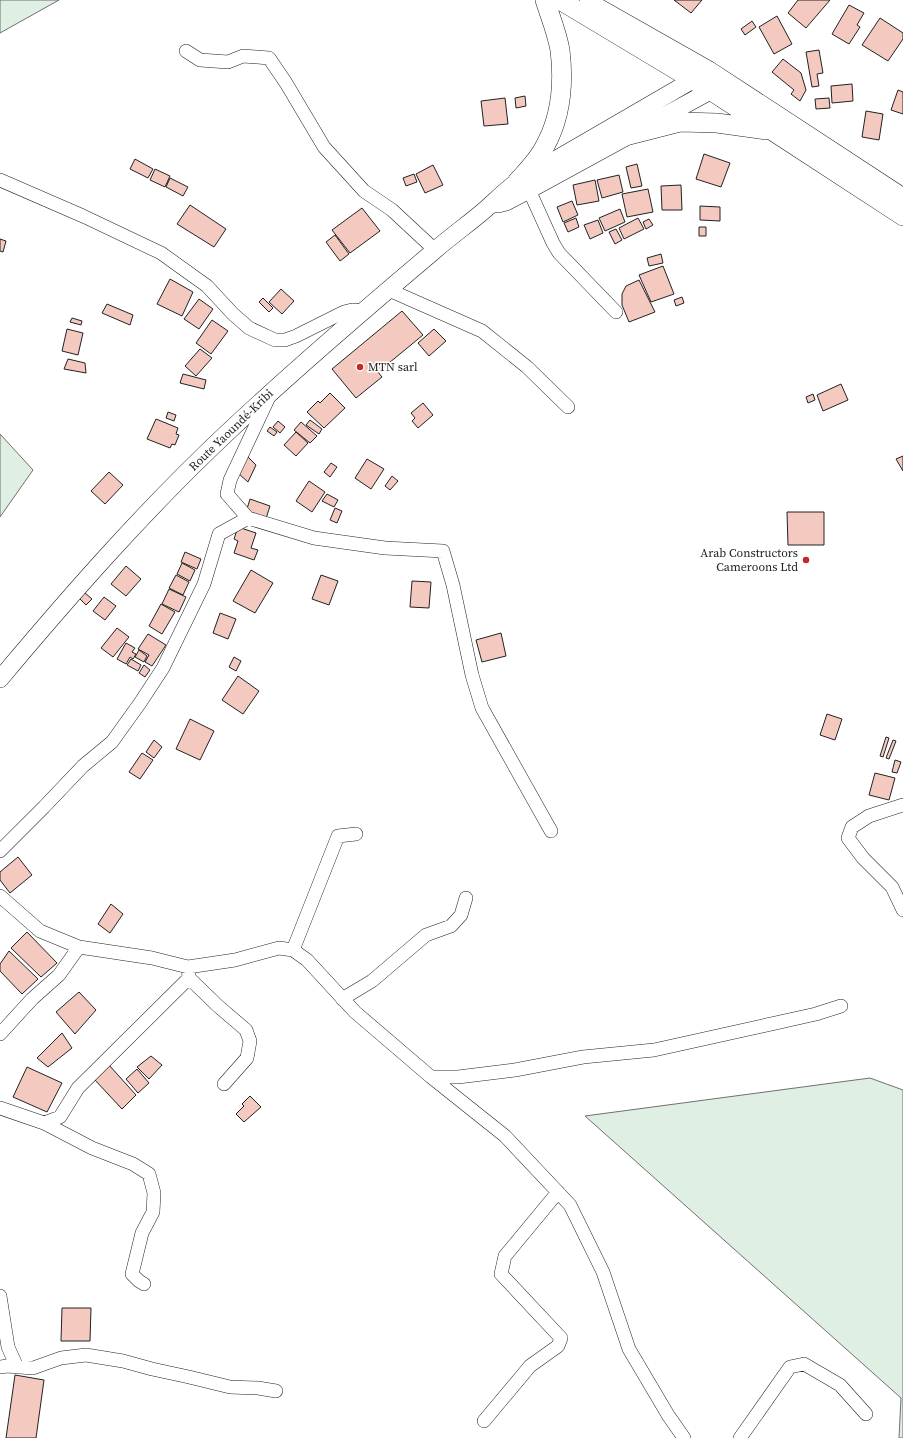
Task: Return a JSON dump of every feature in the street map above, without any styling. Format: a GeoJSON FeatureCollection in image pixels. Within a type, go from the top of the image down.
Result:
{"type":"FeatureCollection","features":[{"type":"Feature","properties":{"kind":"highway"},"geometry":{"type":"LineString","coordinates":[[523,186],[534,163],[545,147],[555,124],[562,88],[560,49],[545,0]]}},
{"type":"Feature","properties":{"kind":"highway"},"geometry":{"type":"LineString","coordinates":[[560,0],[691,80],[718,86],[903,198]]}},
{"type":"Feature","properties":{"kind":"highway"},"geometry":{"type":"LineString","coordinates":[[584,0],[709,71],[718,86],[770,130],[903,216]]}},
{"type":"Feature","properties":{"kind":"highway"},"geometry":{"type":"LineString","coordinates":[[629,135],[680,122],[717,123],[770,130]]}},
{"type":"Feature","properties":{"kind":"main road"},"geometry":{"type":"LineString","coordinates":[[523,186],[691,80],[709,71]]}},
{"type":"Feature","properties":{"kind":"main road"},"geometry":{"type":"LineString","coordinates":[[523,186],[629,135],[718,86]]}},
{"type":"Feature","properties":{"kind":"main road","name":"Route Yaoundé-Kribi"},"geometry":{"type":"LineString","coordinates":[[0,679],[56,612],[123,538],[221,438],[435,250],[488,208],[503,192],[523,186]]}},
{"type":"Feature","properties":{"kind":"street"},"geometry":{"type":"LineString","coordinates":[[186,51],[200,60],[228,62],[243,56],[269,58],[286,83],[324,147],[364,191],[392,210],[435,250]]}},
{"type":"Feature","properties":{"kind":"street"},"geometry":{"type":"LineString","coordinates":[[0,180],[83,216],[161,253],[207,286],[233,314],[249,328],[275,340],[285,340],[296,336],[344,312],[352,310],[365,311]]}},
{"type":"Feature","properties":{"kind":"street"},"geometry":{"type":"LineString","coordinates":[[523,186],[553,243],[560,253],[616,312]]}},
{"type":"Feature","properties":{"kind":"street"},"geometry":{"type":"LineString","coordinates":[[389,290],[482,332],[527,367],[568,407]]}},
{"type":"Feature","properties":{"kind":"street"},"geometry":{"type":"LineString","coordinates":[[272,392],[230,480],[227,494],[248,518],[314,538],[339,543],[385,548],[443,551],[454,592],[472,675],[482,708],[551,831]]}},
{"type":"Feature","properties":{"kind":"street"},"geometry":{"type":"LineString","coordinates":[[0,851],[84,766],[112,742],[163,668],[204,584],[219,534],[248,518]]}},
{"type":"Feature","properties":{"kind":"street"},"geometry":{"type":"LineString","coordinates":[[903,804],[869,816],[852,827],[848,838],[863,858],[892,887],[903,910]]}},
{"type":"Feature","properties":{"kind":"street"},"geometry":{"type":"LineString","coordinates":[[293,950],[338,836],[356,834]]}},
{"type":"Feature","properties":{"kind":"street"},"geometry":{"type":"LineString","coordinates":[[0,896],[40,931],[79,947],[152,958],[188,972],[218,1006],[246,1030],[250,1041],[247,1058],[224,1084]]}},
{"type":"Feature","properties":{"kind":"street"},"geometry":{"type":"LineString","coordinates":[[342,998],[372,982],[426,935],[451,926],[461,915],[466,898]]}},
{"type":"Feature","properties":{"kind":"street"},"geometry":{"type":"LineString","coordinates":[[0,1034],[32,999],[59,974],[79,947]]}},
{"type":"Feature","properties":{"kind":"street"},"geometry":{"type":"LineString","coordinates":[[44,1123],[60,1117],[78,1088],[188,972],[280,948],[293,950],[306,960],[354,1012],[431,1077],[505,1136],[570,1205],[603,1272],[629,1349],[684,1438]]}},
{"type":"Feature","properties":{"kind":"street"},"geometry":{"type":"LineString","coordinates":[[431,1077],[458,1077],[515,1070],[583,1057],[654,1050],[816,1014],[841,1006]]}},
{"type":"Feature","properties":{"kind":"street"},"geometry":{"type":"LineString","coordinates":[[0,1108],[44,1123],[92,1148],[133,1164],[149,1174],[154,1193],[152,1212],[142,1233],[132,1274],[138,1281],[144,1284]]}},
{"type":"Feature","properties":{"kind":"street"},"geometry":{"type":"LineString","coordinates":[[484,1421],[530,1366],[558,1346],[561,1338],[532,1305],[501,1274],[505,1256],[558,1192]]}},
{"type":"Feature","properties":{"kind":"street"},"geometry":{"type":"LineString","coordinates":[[0,1296],[8,1347],[17,1367]]}},
{"type":"Feature","properties":{"kind":"street"},"geometry":{"type":"LineString","coordinates":[[0,1367],[7,1366],[33,1368],[61,1358],[86,1355],[123,1361],[230,1387],[258,1388],[276,1391]]}},
{"type":"Feature","properties":{"kind":"street"},"geometry":{"type":"LineString","coordinates":[[740,1438],[790,1367],[804,1364],[840,1386],[866,1414]]}},
{"type":"Feature","properties":{"kind":"green space"},"geometry":{"type":"Polygon","coordinates":[[[0,0],[59,0],[0,33],[0,0]]]}},
{"type":"Feature","properties":{"kind":"green space"},"geometry":{"type":"Polygon","coordinates":[[[0,434],[33,470],[0,517],[0,434]]]}},
{"type":"Feature","properties":{"kind":"green space"},"geometry":{"type":"Polygon","coordinates":[[[870,1078],[903,1090],[903,1438],[899,1438],[901,1398],[585,1116],[870,1078]]]}},
{"type":"Feature","properties":{"kind":"building"},"geometry":{"type":"Polygon","coordinates":[[[674,0],[702,0],[691,13],[674,0]]]}},
{"type":"Feature","properties":{"kind":"building"},"geometry":{"type":"Polygon","coordinates":[[[798,0],[830,0],[806,28],[788,13],[798,0]]]}},
{"type":"Feature","properties":{"kind":"building"},"geometry":{"type":"Polygon","coordinates":[[[849,5],[864,13],[857,25],[860,27],[849,44],[832,34],[849,5]]]}},
{"type":"Feature","properties":{"kind":"building"},"geometry":{"type":"Polygon","coordinates":[[[777,16],[792,44],[774,54],[759,27],[777,16]]]}},
{"type":"Feature","properties":{"kind":"building"},"geometry":{"type":"Polygon","coordinates":[[[880,18],[903,33],[903,39],[888,61],[862,45],[880,18]]]}},
{"type":"Feature","properties":{"kind":"building"},"geometry":{"type":"Polygon","coordinates":[[[752,21],[756,27],[745,35],[741,29],[752,21]]]}},
{"type":"Feature","properties":{"kind":"building"},"geometry":{"type":"Polygon","coordinates":[[[819,50],[823,73],[817,74],[819,86],[812,87],[806,52],[819,50]]]}},
{"type":"Feature","properties":{"kind":"building"},"geometry":{"type":"Polygon","coordinates":[[[783,59],[801,73],[806,90],[800,101],[791,94],[794,90],[772,72],[783,59]]]}},
{"type":"Feature","properties":{"kind":"building"},"geometry":{"type":"Polygon","coordinates":[[[852,84],[853,101],[832,103],[831,86],[852,84]]]}},
{"type":"Feature","properties":{"kind":"building"},"geometry":{"type":"Polygon","coordinates":[[[898,90],[903,92],[903,114],[891,110],[898,90]]]}},
{"type":"Feature","properties":{"kind":"building"},"geometry":{"type":"Polygon","coordinates":[[[525,96],[526,106],[516,108],[515,98],[525,96]]]}},
{"type":"Feature","properties":{"kind":"building"},"geometry":{"type":"Polygon","coordinates":[[[505,98],[508,124],[484,126],[481,101],[505,98]]]}},
{"type":"Feature","properties":{"kind":"building"},"geometry":{"type":"Polygon","coordinates":[[[829,98],[830,108],[816,109],[815,99],[829,98]]]}},
{"type":"Feature","properties":{"kind":"building"},"geometry":{"type":"Polygon","coordinates":[[[866,111],[883,114],[879,140],[862,137],[866,111]]]}},
{"type":"Feature","properties":{"kind":"building"},"geometry":{"type":"Polygon","coordinates":[[[704,154],[730,163],[721,187],[696,179],[704,154]]]}},
{"type":"Feature","properties":{"kind":"building"},"geometry":{"type":"Polygon","coordinates":[[[135,159],[153,169],[148,178],[130,169],[135,159]]]}},
{"type":"Feature","properties":{"kind":"building"},"geometry":{"type":"Polygon","coordinates":[[[637,164],[642,186],[631,188],[626,167],[637,164]]]}},
{"type":"Feature","properties":{"kind":"building"},"geometry":{"type":"Polygon","coordinates":[[[433,165],[443,185],[425,193],[416,174],[433,165]]]}},
{"type":"Feature","properties":{"kind":"building"},"geometry":{"type":"Polygon","coordinates":[[[155,169],[170,176],[165,187],[150,180],[155,169]]]}},
{"type":"Feature","properties":{"kind":"building"},"geometry":{"type":"Polygon","coordinates":[[[414,174],[417,182],[406,186],[403,178],[414,174]]]}},
{"type":"Feature","properties":{"kind":"building"},"geometry":{"type":"Polygon","coordinates":[[[619,175],[623,192],[602,198],[597,180],[619,175]]]}},
{"type":"Feature","properties":{"kind":"building"},"geometry":{"type":"Polygon","coordinates":[[[170,178],[188,187],[183,196],[166,187],[170,178]]]}},
{"type":"Feature","properties":{"kind":"building"},"geometry":{"type":"Polygon","coordinates":[[[595,180],[599,201],[577,205],[573,185],[595,180]]]}},
{"type":"Feature","properties":{"kind":"building"},"geometry":{"type":"Polygon","coordinates":[[[681,185],[682,210],[662,210],[661,186],[681,185]]]}},
{"type":"Feature","properties":{"kind":"building"},"geometry":{"type":"Polygon","coordinates":[[[648,189],[653,212],[627,217],[622,194],[648,189]]]}},
{"type":"Feature","properties":{"kind":"building"},"geometry":{"type":"Polygon","coordinates":[[[572,201],[578,215],[563,222],[557,207],[572,201]]]}},
{"type":"Feature","properties":{"kind":"building"},"geometry":{"type":"Polygon","coordinates":[[[190,205],[226,229],[214,247],[177,224],[190,205]]]}},
{"type":"Feature","properties":{"kind":"building"},"geometry":{"type":"Polygon","coordinates":[[[700,206],[720,207],[720,221],[700,220],[700,206]]]}},
{"type":"Feature","properties":{"kind":"building"},"geometry":{"type":"Polygon","coordinates":[[[362,208],[380,231],[350,253],[332,230],[362,208]]]}},
{"type":"Feature","properties":{"kind":"building"},"geometry":{"type":"Polygon","coordinates":[[[620,209],[625,222],[605,231],[599,218],[620,209]]]}},
{"type":"Feature","properties":{"kind":"building"},"geometry":{"type":"Polygon","coordinates":[[[576,218],[579,227],[568,232],[564,223],[576,218]]]}},
{"type":"Feature","properties":{"kind":"building"},"geometry":{"type":"Polygon","coordinates":[[[638,218],[644,229],[624,239],[619,228],[638,218]]]}},
{"type":"Feature","properties":{"kind":"building"},"geometry":{"type":"Polygon","coordinates":[[[649,219],[653,225],[646,229],[643,222],[649,219]]]}},
{"type":"Feature","properties":{"kind":"building"},"geometry":{"type":"Polygon","coordinates":[[[598,220],[603,233],[590,239],[584,225],[598,220]]]}},
{"type":"Feature","properties":{"kind":"building"},"geometry":{"type":"Polygon","coordinates":[[[699,227],[706,227],[706,236],[699,236],[699,227]]]}},
{"type":"Feature","properties":{"kind":"building"},"geometry":{"type":"Polygon","coordinates":[[[616,229],[622,240],[615,244],[609,232],[616,229]]]}},
{"type":"Feature","properties":{"kind":"building"},"geometry":{"type":"Polygon","coordinates":[[[335,235],[349,254],[340,261],[326,242],[335,235]]]}},
{"type":"Feature","properties":{"kind":"building"},"geometry":{"type":"Polygon","coordinates":[[[0,239],[6,241],[3,252],[0,251],[0,239]]]}},
{"type":"Feature","properties":{"kind":"building"},"geometry":{"type":"Polygon","coordinates":[[[661,254],[663,263],[649,266],[647,258],[661,254]]]}},
{"type":"Feature","properties":{"kind":"building"},"geometry":{"type":"Polygon","coordinates":[[[663,266],[674,294],[651,302],[639,275],[663,266]]]}},
{"type":"Feature","properties":{"kind":"building"},"geometry":{"type":"Polygon","coordinates":[[[170,279],[193,292],[182,316],[157,304],[170,279]]]}},
{"type":"Feature","properties":{"kind":"building"},"geometry":{"type":"Polygon","coordinates":[[[639,280],[655,312],[629,322],[622,305],[622,294],[626,286],[639,280]]]}},
{"type":"Feature","properties":{"kind":"building"},"geometry":{"type":"Polygon","coordinates":[[[281,289],[294,301],[282,314],[269,302],[281,289]]]}},
{"type":"Feature","properties":{"kind":"building"},"geometry":{"type":"Polygon","coordinates":[[[682,297],[684,303],[676,306],[674,300],[682,297]]]}},
{"type":"Feature","properties":{"kind":"building"},"geometry":{"type":"Polygon","coordinates":[[[263,298],[273,308],[269,312],[259,302],[263,298]]]}},
{"type":"Feature","properties":{"kind":"building"},"geometry":{"type":"Polygon","coordinates":[[[199,299],[213,309],[199,329],[184,319],[199,299]]]}},
{"type":"Feature","properties":{"kind":"building"},"geometry":{"type":"Polygon","coordinates":[[[107,304],[133,315],[130,325],[102,313],[107,304]]]}},
{"type":"Feature","properties":{"kind":"building"},"geometry":{"type":"Polygon","coordinates":[[[402,311],[423,335],[378,372],[382,377],[356,398],[332,369],[402,311]]]}},
{"type":"Feature","properties":{"kind":"building"},"geometry":{"type":"Polygon","coordinates":[[[72,318],[82,321],[81,325],[70,322],[72,318]]]}},
{"type":"Feature","properties":{"kind":"building"},"geometry":{"type":"Polygon","coordinates":[[[212,320],[228,331],[211,354],[196,343],[212,320]]]}},
{"type":"Feature","properties":{"kind":"building"},"geometry":{"type":"Polygon","coordinates":[[[67,329],[83,333],[78,355],[62,351],[67,329]]]}},
{"type":"Feature","properties":{"kind":"building"},"geometry":{"type":"Polygon","coordinates":[[[434,329],[446,341],[429,356],[418,343],[434,329]]]}},
{"type":"Feature","properties":{"kind":"building"},"geometry":{"type":"Polygon","coordinates":[[[200,349],[212,358],[196,376],[185,366],[200,349]]]}},
{"type":"Feature","properties":{"kind":"building"},"geometry":{"type":"Polygon","coordinates":[[[68,359],[85,363],[86,373],[64,369],[68,359]]]}},
{"type":"Feature","properties":{"kind":"building"},"geometry":{"type":"Polygon","coordinates":[[[183,374],[206,380],[204,389],[180,383],[183,374]]]}},
{"type":"Feature","properties":{"kind":"building"},"geometry":{"type":"Polygon","coordinates":[[[841,384],[848,400],[823,411],[817,395],[841,384]]]}},
{"type":"Feature","properties":{"kind":"building"},"geometry":{"type":"Polygon","coordinates":[[[330,393],[345,408],[324,428],[307,412],[318,401],[320,403],[330,393]]]}},
{"type":"Feature","properties":{"kind":"building"},"geometry":{"type":"Polygon","coordinates":[[[813,394],[815,400],[808,403],[806,397],[813,394]]]}},
{"type":"Feature","properties":{"kind":"building"},"geometry":{"type":"Polygon","coordinates":[[[423,403],[433,415],[418,428],[412,421],[415,418],[411,413],[423,403]]]}},
{"type":"Feature","properties":{"kind":"building"},"geometry":{"type":"Polygon","coordinates":[[[168,412],[176,415],[174,421],[166,418],[168,412]]]}},
{"type":"Feature","properties":{"kind":"building"},"geometry":{"type":"Polygon","coordinates":[[[156,419],[178,428],[176,434],[179,435],[175,445],[172,444],[170,448],[147,439],[156,419]]]}},
{"type":"Feature","properties":{"kind":"building"},"geometry":{"type":"Polygon","coordinates":[[[310,420],[322,429],[319,434],[306,425],[310,420]]]}},
{"type":"Feature","properties":{"kind":"building"},"geometry":{"type":"Polygon","coordinates":[[[278,421],[285,427],[280,433],[273,427],[278,421]]]}},
{"type":"Feature","properties":{"kind":"building"},"geometry":{"type":"Polygon","coordinates":[[[301,422],[317,436],[310,443],[294,430],[301,422]]]}},
{"type":"Feature","properties":{"kind":"building"},"geometry":{"type":"Polygon","coordinates":[[[270,427],[277,432],[274,436],[267,431],[270,427]]]}},
{"type":"Feature","properties":{"kind":"building"},"geometry":{"type":"Polygon","coordinates":[[[296,432],[308,443],[296,456],[284,445],[296,432]]]}},
{"type":"Feature","properties":{"kind":"building"},"geometry":{"type":"Polygon","coordinates":[[[247,456],[256,465],[248,482],[238,473],[247,456]]]}},
{"type":"Feature","properties":{"kind":"building"},"geometry":{"type":"Polygon","coordinates":[[[903,456],[903,471],[896,459],[903,456]]]}},
{"type":"Feature","properties":{"kind":"building"},"geometry":{"type":"Polygon","coordinates":[[[367,459],[384,469],[371,489],[355,478],[367,459]]]}},
{"type":"Feature","properties":{"kind":"building"},"geometry":{"type":"Polygon","coordinates":[[[331,463],[337,467],[330,477],[324,472],[331,463]]]}},
{"type":"Feature","properties":{"kind":"building"},"geometry":{"type":"Polygon","coordinates":[[[109,472],[123,485],[105,504],[91,491],[109,472]]]}},
{"type":"Feature","properties":{"kind":"building"},"geometry":{"type":"Polygon","coordinates":[[[392,476],[398,481],[390,490],[385,486],[392,476]]]}},
{"type":"Feature","properties":{"kind":"building"},"geometry":{"type":"Polygon","coordinates":[[[309,481],[325,492],[312,512],[296,501],[309,481]]]}},
{"type":"Feature","properties":{"kind":"building"},"geometry":{"type":"Polygon","coordinates":[[[327,494],[338,500],[334,507],[322,501],[327,494]]]}},
{"type":"Feature","properties":{"kind":"building"},"geometry":{"type":"Polygon","coordinates":[[[250,499],[270,506],[263,528],[243,522],[250,499]]]}},
{"type":"Feature","properties":{"kind":"building"},"geometry":{"type":"Polygon","coordinates":[[[335,508],[342,511],[337,523],[330,520],[335,508]]]}},
{"type":"Feature","properties":{"kind":"building"},"geometry":{"type":"Polygon","coordinates":[[[787,512],[824,512],[824,545],[788,545],[787,512]]]}},
{"type":"Feature","properties":{"kind":"building"},"geometry":{"type":"Polygon","coordinates":[[[238,527],[256,533],[251,548],[258,550],[254,560],[234,553],[238,541],[234,539],[238,527]]]}},
{"type":"Feature","properties":{"kind":"building"},"geometry":{"type":"Polygon","coordinates":[[[185,552],[201,559],[197,569],[181,562],[185,552]]]}},
{"type":"Feature","properties":{"kind":"building"},"geometry":{"type":"Polygon","coordinates":[[[182,563],[195,570],[190,581],[177,574],[182,563]]]}},
{"type":"Feature","properties":{"kind":"building"},"geometry":{"type":"Polygon","coordinates":[[[126,566],[141,579],[126,596],[111,584],[126,566]]]}},
{"type":"Feature","properties":{"kind":"building"},"geometry":{"type":"Polygon","coordinates":[[[251,570],[273,583],[255,613],[233,601],[251,570]]]}},
{"type":"Feature","properties":{"kind":"building"},"geometry":{"type":"Polygon","coordinates":[[[176,575],[189,582],[183,595],[169,588],[176,575]]]}},
{"type":"Feature","properties":{"kind":"building"},"geometry":{"type":"Polygon","coordinates":[[[321,575],[338,581],[329,605],[312,599],[321,575]]]}},
{"type":"Feature","properties":{"kind":"building"},"geometry":{"type":"Polygon","coordinates":[[[412,581],[431,582],[429,608],[410,607],[412,581]]]}},
{"type":"Feature","properties":{"kind":"building"},"geometry":{"type":"Polygon","coordinates":[[[169,589],[186,597],[179,612],[162,604],[169,589]]]}},
{"type":"Feature","properties":{"kind":"building"},"geometry":{"type":"Polygon","coordinates":[[[85,593],[92,599],[86,605],[79,598],[85,593]]]}},
{"type":"Feature","properties":{"kind":"building"},"geometry":{"type":"Polygon","coordinates":[[[104,597],[116,606],[105,620],[93,611],[104,597]]]}},
{"type":"Feature","properties":{"kind":"building"},"geometry":{"type":"Polygon","coordinates":[[[161,604],[175,612],[162,634],[149,626],[161,604]]]}},
{"type":"Feature","properties":{"kind":"building"},"geometry":{"type":"Polygon","coordinates":[[[220,613],[236,619],[228,639],[213,633],[220,613]]]}},
{"type":"Feature","properties":{"kind":"building"},"geometry":{"type":"Polygon","coordinates":[[[117,628],[129,637],[113,657],[101,648],[117,628]]]}},
{"type":"Feature","properties":{"kind":"building"},"geometry":{"type":"Polygon","coordinates":[[[501,633],[506,656],[482,662],[476,640],[501,633]]]}},
{"type":"Feature","properties":{"kind":"building"},"geometry":{"type":"Polygon","coordinates":[[[148,634],[166,645],[152,666],[145,662],[149,655],[138,649],[148,634]]]}},
{"type":"Feature","properties":{"kind":"building"},"geometry":{"type":"Polygon","coordinates":[[[126,643],[135,648],[132,652],[136,654],[133,659],[130,657],[126,664],[117,659],[126,643]]]}},
{"type":"Feature","properties":{"kind":"building"},"geometry":{"type":"Polygon","coordinates":[[[139,650],[147,656],[144,662],[135,657],[139,650]]]}},
{"type":"Feature","properties":{"kind":"building"},"geometry":{"type":"Polygon","coordinates":[[[234,657],[241,661],[236,671],[229,667],[234,657]]]}},
{"type":"Feature","properties":{"kind":"building"},"geometry":{"type":"Polygon","coordinates":[[[131,659],[141,665],[138,671],[127,665],[131,659]]]}},
{"type":"Feature","properties":{"kind":"building"},"geometry":{"type":"Polygon","coordinates":[[[144,665],[150,670],[145,677],[139,673],[144,665]]]}},
{"type":"Feature","properties":{"kind":"building"},"geometry":{"type":"Polygon","coordinates":[[[238,676],[259,691],[243,714],[222,700],[238,676]]]}},
{"type":"Feature","properties":{"kind":"building"},"geometry":{"type":"Polygon","coordinates":[[[827,714],[842,719],[835,740],[820,735],[827,714]]]}},
{"type":"Feature","properties":{"kind":"building"},"geometry":{"type":"Polygon","coordinates":[[[190,719],[214,731],[200,760],[176,749],[190,719]]]}},
{"type":"Feature","properties":{"kind":"building"},"geometry":{"type":"Polygon","coordinates":[[[886,737],[889,738],[883,757],[880,756],[886,737]]]}},
{"type":"Feature","properties":{"kind":"building"},"geometry":{"type":"Polygon","coordinates":[[[154,740],[162,747],[154,758],[146,752],[154,740]]]}},
{"type":"Feature","properties":{"kind":"building"},"geometry":{"type":"Polygon","coordinates":[[[893,740],[896,741],[889,759],[886,758],[893,740]]]}},
{"type":"Feature","properties":{"kind":"building"},"geometry":{"type":"Polygon","coordinates":[[[142,753],[153,760],[140,779],[129,772],[142,753]]]}},
{"type":"Feature","properties":{"kind":"building"},"geometry":{"type":"Polygon","coordinates":[[[895,760],[901,762],[897,773],[892,772],[895,760]]]}},
{"type":"Feature","properties":{"kind":"building"},"geometry":{"type":"Polygon","coordinates":[[[875,773],[895,778],[889,800],[869,795],[875,773]]]}},
{"type":"Feature","properties":{"kind":"building"},"geometry":{"type":"Polygon","coordinates":[[[18,857],[32,875],[10,893],[0,880],[0,872],[18,857]]]}},
{"type":"Feature","properties":{"kind":"building"},"geometry":{"type":"Polygon","coordinates":[[[111,904],[123,914],[110,933],[98,924],[111,904]]]}},
{"type":"Feature","properties":{"kind":"building"},"geometry":{"type":"Polygon","coordinates":[[[27,932],[57,963],[41,977],[11,948],[27,932]]]}},
{"type":"Feature","properties":{"kind":"building"},"geometry":{"type":"Polygon","coordinates":[[[9,951],[38,979],[22,994],[0,971],[0,964],[9,951]]]}},
{"type":"Feature","properties":{"kind":"building"},"geometry":{"type":"Polygon","coordinates":[[[79,992],[96,1010],[75,1034],[56,1012],[79,992]]]}},
{"type":"Feature","properties":{"kind":"building"},"geometry":{"type":"Polygon","coordinates":[[[62,1033],[72,1048],[48,1067],[37,1058],[62,1033]]]}},
{"type":"Feature","properties":{"kind":"building"},"geometry":{"type":"Polygon","coordinates":[[[151,1056],[162,1065],[149,1079],[137,1067],[151,1056]]]}},
{"type":"Feature","properties":{"kind":"building"},"geometry":{"type":"Polygon","coordinates":[[[109,1065],[136,1095],[122,1109],[94,1079],[109,1065]]]}},
{"type":"Feature","properties":{"kind":"building"},"geometry":{"type":"Polygon","coordinates":[[[27,1067],[62,1083],[47,1112],[13,1097],[27,1067]]]}},
{"type":"Feature","properties":{"kind":"building"},"geometry":{"type":"Polygon","coordinates":[[[137,1069],[149,1083],[138,1093],[126,1079],[137,1069]]]}},
{"type":"Feature","properties":{"kind":"building"},"geometry":{"type":"Polygon","coordinates":[[[250,1096],[261,1107],[244,1122],[236,1114],[244,1106],[242,1104],[250,1096]]]}},
{"type":"Feature","properties":{"kind":"building"},"geometry":{"type":"Polygon","coordinates":[[[62,1308],[91,1308],[90,1341],[61,1341],[62,1308]]]}},
{"type":"Feature","properties":{"kind":"building"},"geometry":{"type":"Polygon","coordinates":[[[15,1375],[44,1380],[36,1438],[6,1438],[15,1375]]]}},
{"type":"Feature","properties":{"kind":"place","name":"MTN sarl"},"geometry":{"type":"Point","coordinates":[360,367]}},
{"type":"Feature","properties":{"kind":"place","name":"Arab Constructors Cameroons Ltd"},"geometry":{"type":"Point","coordinates":[806,560]}}]}
